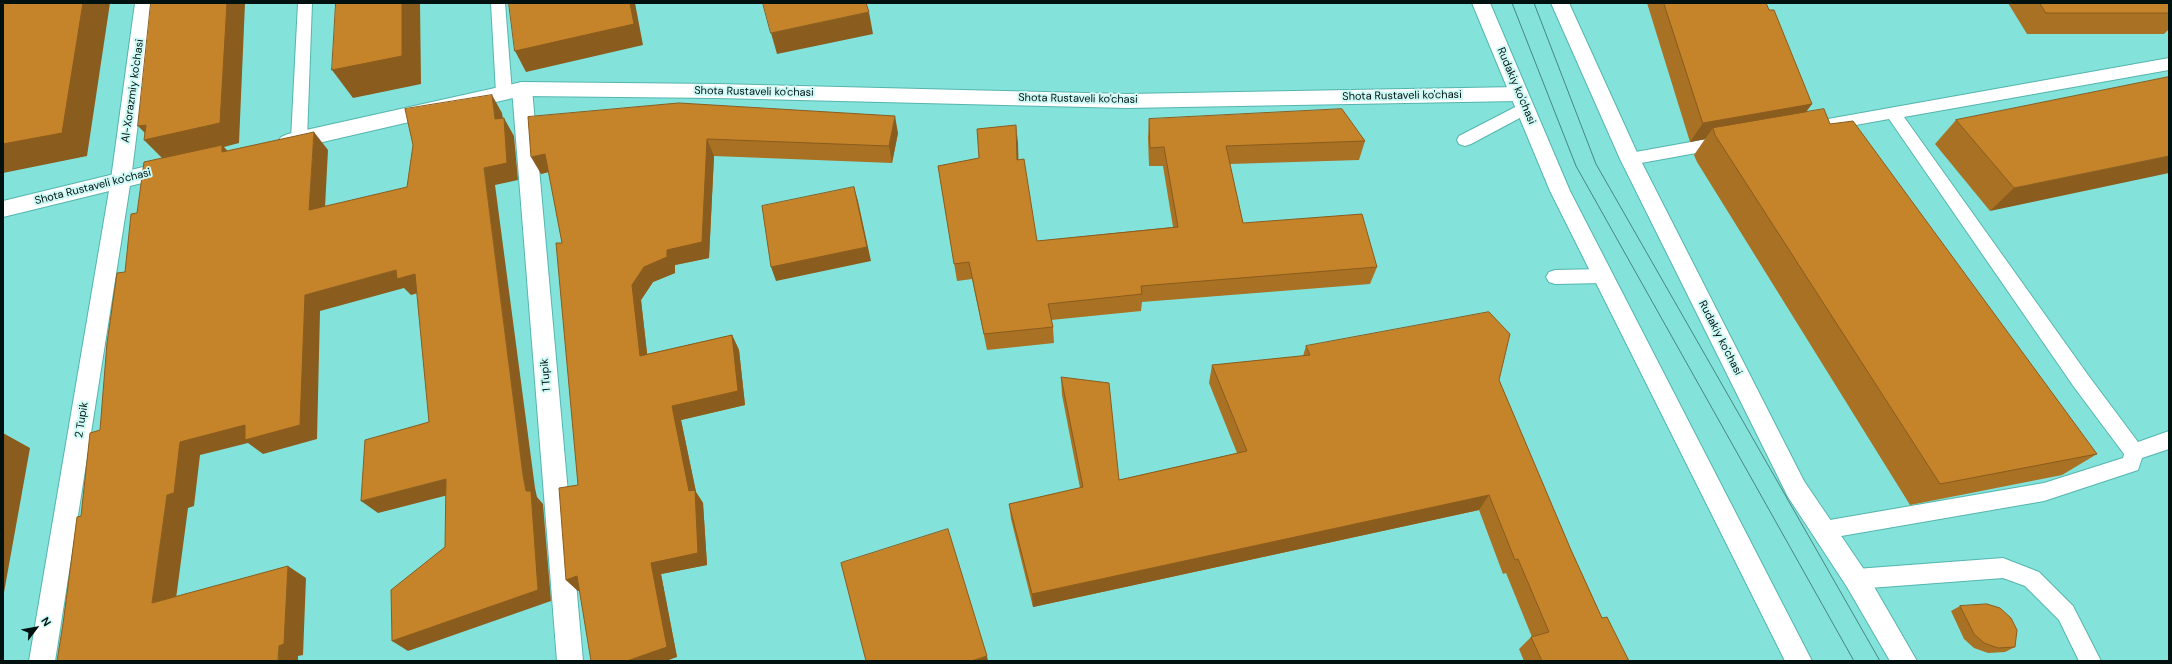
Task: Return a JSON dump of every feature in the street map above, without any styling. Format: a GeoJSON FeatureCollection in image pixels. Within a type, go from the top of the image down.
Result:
{"type":"FeatureCollection","features":[{"type":"Feature","properties":{"kind":"street","name":"Al-Xorazmiy ko'chasi"},"geometry":{"type":"LineString","coordinates":[[121,179],[144,3]]}},
{"type":"Feature","properties":{"kind":"street","name":"Rudakiy ko'chasi"},"geometry":{"type":"LineString","coordinates":[[1481,3],[1560,190],[1799,661]]}},
{"type":"Feature","properties":{"kind":"street","name":"Rudakiy ko'chasi"},"geometry":{"type":"LineString","coordinates":[[1560,3],[1630,159],[1796,489],[1856,579],[1904,661]]}},
{"type":"Feature","properties":{"kind":"street","name":"Shota Rustaveli ko'chasi"},"geometry":{"type":"LineString","coordinates":[[268,146],[513,91],[717,91],[1127,101],[1522,101]]}},
{"type":"Feature","properties":{"kind":"street","name":"1 Tupik"},"geometry":{"type":"LineString","coordinates":[[513,91],[570,661]]}},
{"type":"Feature","properties":{"kind":"street","name":"Shota Rustaveli ko'chasi"},"geometry":{"type":"LineString","coordinates":[[3,209],[191,163]]}},
{"type":"Feature","properties":{"kind":"street","name":"2 Tupik"},"geometry":{"type":"LineString","coordinates":[[42,661],[121,179]]}},
{"type":"Feature","properties":{"kind":"lane"},"geometry":{"type":"LineString","coordinates":[[299,139],[305,3]]}},
{"type":"Feature","properties":{"kind":"lane"},"geometry":{"type":"LineString","coordinates":[[498,3],[513,91]]}},
{"type":"Feature","properties":{"kind":"lane"},"geometry":{"type":"LineString","coordinates":[[1792,130],[2169,64]]}},
{"type":"Feature","properties":{"kind":"lane"},"geometry":{"type":"LineString","coordinates":[[1465,140],[1522,101]]}},
{"type":"Feature","properties":{"kind":"lane"},"geometry":{"type":"LineString","coordinates":[[1893,113],[2081,381],[2134,452]]}},
{"type":"Feature","properties":{"kind":"lane"},"geometry":{"type":"LineString","coordinates":[[1630,159],[1738,140]]}},
{"type":"Feature","properties":{"kind":"lane"},"geometry":{"type":"LineString","coordinates":[[1555,276],[1603,276]]}},
{"type":"Feature","properties":{"kind":"lane"},"geometry":{"type":"LineString","coordinates":[[2134,452],[2169,440]]}},
{"type":"Feature","properties":{"kind":"lane"},"geometry":{"type":"LineString","coordinates":[[1824,530],[2044,492],[2131,464],[2134,452]]}},
{"type":"Feature","properties":{"kind":"lane"},"geometry":{"type":"LineString","coordinates":[[1856,579],[2003,568],[2032,579],[2066,613],[2090,661]]}},
{"type":"Feature","properties":{"kind":"building"},"geometry":{"type":"Polygon","coordinates":[[[3,3],[83,3],[62,133],[3,144],[3,3]]]}},
{"type":"Feature","properties":{"kind":"building"},"geometry":{"type":"Polygon","coordinates":[[[151,3],[227,3],[220,123],[144,140],[146,125],[138,126],[151,3]]]}},
{"type":"Feature","properties":{"kind":"building"},"geometry":{"type":"Polygon","coordinates":[[[336,3],[402,3],[402,56],[332,70],[336,3]]]}},
{"type":"Feature","properties":{"kind":"building"},"geometry":{"type":"Polygon","coordinates":[[[509,3],[630,3],[634,24],[515,51],[509,3]]]}},
{"type":"Feature","properties":{"kind":"building"},"geometry":{"type":"Polygon","coordinates":[[[763,3],[866,3],[869,12],[771,33],[763,3]]]}},
{"type":"Feature","properties":{"kind":"building"},"geometry":{"type":"Polygon","coordinates":[[[1664,3],[1766,3],[1769,10],[1774,10],[1812,104],[1703,123],[1664,3]]]}},
{"type":"Feature","properties":{"kind":"building"},"geometry":{"type":"Polygon","coordinates":[[[2040,3],[2169,3],[2169,13],[2046,13],[2040,3]]]}},
{"type":"Feature","properties":{"kind":"building"},"geometry":{"type":"Polygon","coordinates":[[[2169,77],[2169,156],[2014,188],[1956,120],[2169,77]]]}},
{"type":"Feature","properties":{"kind":"building"},"geometry":{"type":"Polygon","coordinates":[[[492,95],[495,119],[504,118],[507,163],[484,168],[523,475],[526,491],[531,491],[538,590],[392,641],[391,590],[445,547],[446,479],[361,501],[365,440],[429,422],[415,274],[397,279],[396,270],[305,295],[300,425],[245,440],[245,425],[180,442],[174,493],[167,495],[152,603],[288,566],[284,644],[279,646],[278,661],[57,661],[77,517],[81,516],[90,433],[100,430],[107,343],[117,273],[125,272],[131,214],[137,213],[144,162],[222,145],[222,152],[314,132],[309,210],[407,187],[413,145],[405,109],[492,95]]]}},
{"type":"Feature","properties":{"kind":"building"},"geometry":{"type":"Polygon","coordinates":[[[679,103],[895,116],[889,146],[707,139],[702,242],[667,250],[667,257],[644,267],[632,285],[640,356],[732,335],[738,391],[672,406],[689,491],[695,490],[698,553],[651,563],[667,647],[627,661],[591,661],[577,576],[566,580],[559,488],[578,485],[556,243],[562,243],[545,154],[531,157],[528,117],[679,103]]]}},
{"type":"Feature","properties":{"kind":"building"},"geometry":{"type":"Polygon","coordinates":[[[1342,109],[1365,141],[1226,146],[1243,223],[1362,214],[1377,267],[1141,286],[1142,294],[1048,304],[1053,327],[984,334],[969,262],[954,264],[938,166],[979,158],[977,129],[1016,125],[1017,160],[1024,159],[1037,241],[1178,227],[1164,147],[1150,148],[1149,119],[1342,109]]]}},
{"type":"Feature","properties":{"kind":"building"},"geometry":{"type":"Polygon","coordinates":[[[1824,109],[1830,124],[1853,121],[2097,454],[1940,484],[1715,135],[1713,128],[1824,109]]]}},
{"type":"Feature","properties":{"kind":"building"},"geometry":{"type":"Polygon","coordinates":[[[854,187],[867,247],[771,267],[762,206],[854,187]]]}},
{"type":"Feature","properties":{"kind":"building"},"geometry":{"type":"Polygon","coordinates":[[[1489,312],[1510,334],[1499,380],[1571,550],[1602,618],[1607,617],[1629,661],[1542,661],[1531,637],[1549,632],[1518,559],[1515,560],[1489,495],[1032,594],[1009,504],[1083,487],[1061,377],[1109,383],[1119,480],[1247,451],[1212,365],[1310,355],[1306,346],[1489,312]]]}},
{"type":"Feature","properties":{"kind":"building"},"geometry":{"type":"Polygon","coordinates":[[[948,529],[987,656],[971,661],[866,661],[841,563],[948,529]]]}},
{"type":"Feature","properties":{"kind":"building"},"geometry":{"type":"Polygon","coordinates":[[[1987,604],[2000,608],[2011,618],[2017,630],[2015,647],[1998,648],[1984,643],[1974,634],[1960,606],[1987,604]]]}},
{"type":"Feature","properties":{"kind":"tram line"},"geometry":{"type":"LineString","coordinates":[[1512,3],[1576,166],[1854,661]]}},
{"type":"Feature","properties":{"kind":"tram line"},"geometry":{"type":"LineString","coordinates":[[1534,3],[1596,164],[1880,661]]}}]}
